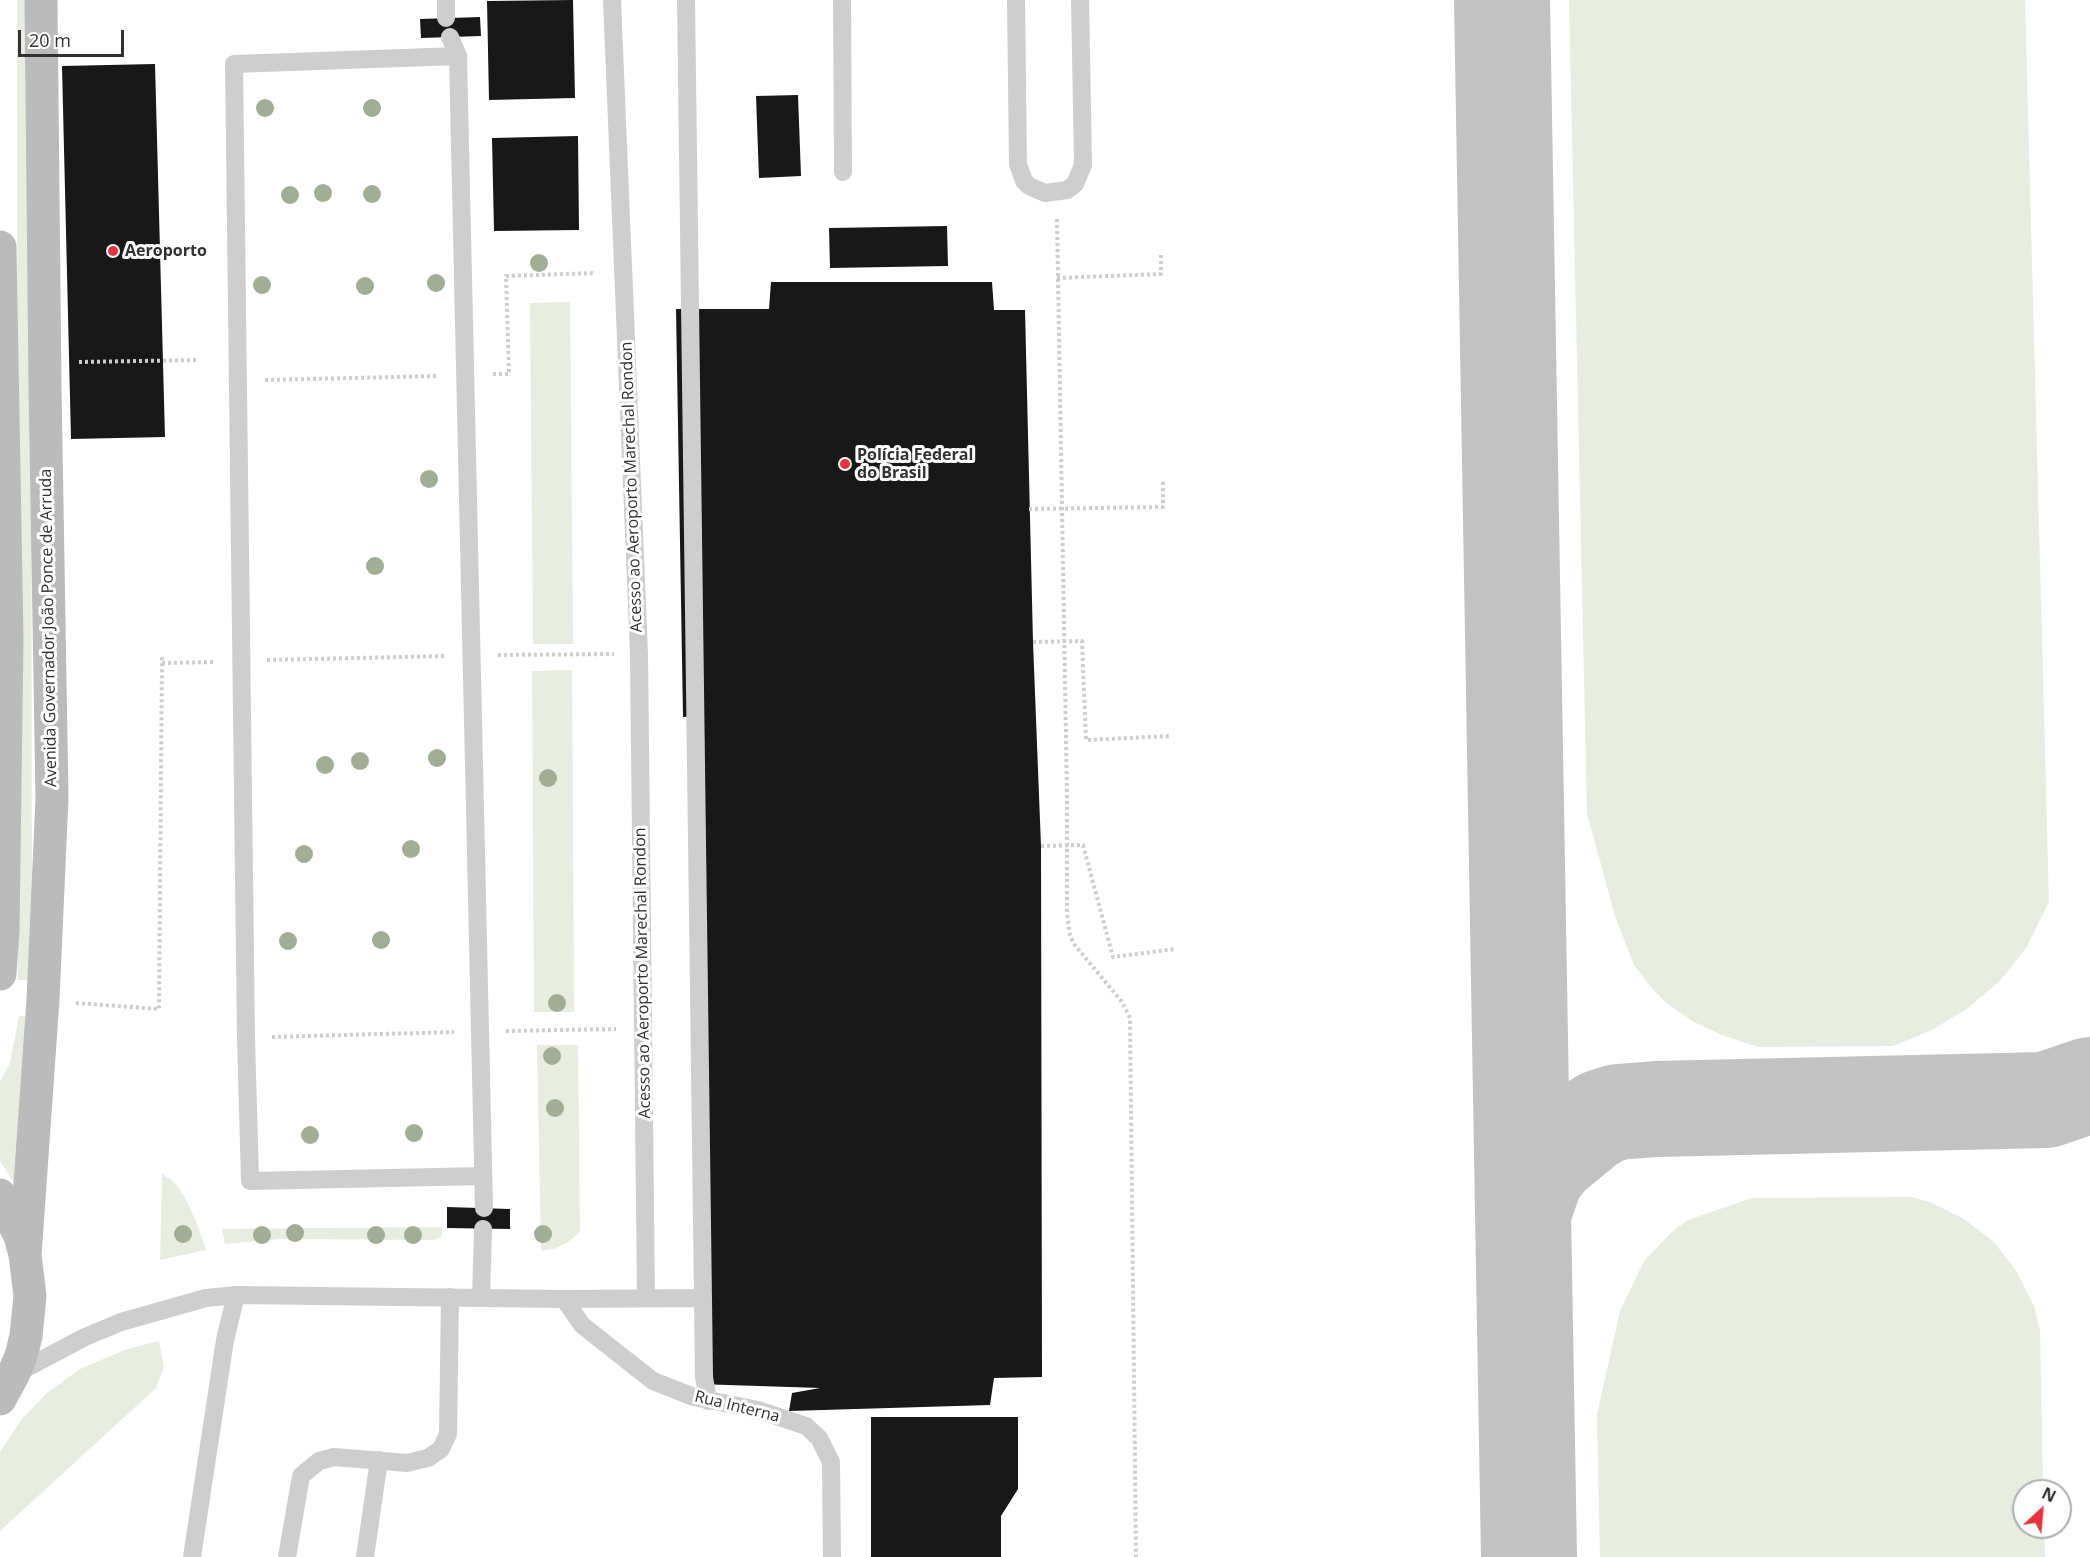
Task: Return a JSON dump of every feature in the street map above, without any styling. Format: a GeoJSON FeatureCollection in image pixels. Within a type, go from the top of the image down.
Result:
{"type":"FeatureCollection","features":[{"type":"Feature","properties":{"kind":"main road","name":"Avenida Governador João Ponce de Arruda"},"geometry":{"type":"LineString","coordinates":[[26,1255],[44,989],[52,798],[41,0]]}},
{"type":"Feature","properties":{"kind":"main road"},"geometry":{"type":"LineString","coordinates":[[0,247],[7,639],[3,931],[0,974]]}},
{"type":"Feature","properties":{"kind":"main road"},"geometry":{"type":"LineString","coordinates":[[0,1195],[20,1236],[26,1255],[30,1296],[26,1336],[7,1387]]}},
{"type":"Feature","properties":{"kind":"lane","name":"Acesso ao Aeroporto Marechal Rondon"},"geometry":{"type":"LineString","coordinates":[[612,0],[639,654],[646,1298]]}},
{"type":"Feature","properties":{"kind":"lane"},"geometry":{"type":"LineString","coordinates":[[686,0],[704,1377],[708,1401]]}},
{"type":"Feature","properties":{"kind":"lane"},"geometry":{"type":"LineString","coordinates":[[842,0],[843,172]]}},
{"type":"Feature","properties":{"kind":"lane"},"geometry":{"type":"LineString","coordinates":[[1016,0],[1018,164],[1024,181],[1029,186],[1046,193],[1067,190],[1075,184],[1083,165],[1080,0]]}},
{"type":"Feature","properties":{"kind":"lane"},"geometry":{"type":"LineString","coordinates":[[450,37],[458,56],[484,1208]]}},
{"type":"Feature","properties":{"kind":"lane"},"geometry":{"type":"LineString","coordinates":[[458,56],[234,64],[246,1038],[250,1181],[483,1176]]}},
{"type":"Feature","properties":{"kind":"lane"},"geometry":{"type":"LineString","coordinates":[[481,1298],[483,1229]]}},
{"type":"Feature","properties":{"kind":"lane"},"geometry":{"type":"LineString","coordinates":[[7,1387],[85,1337],[121,1322],[206,1298],[236,1295],[564,1299],[703,1298]]}},
{"type":"Feature","properties":{"kind":"lane"},"geometry":{"type":"LineString","coordinates":[[192,1557],[225,1340],[236,1295]]}},
{"type":"Feature","properties":{"kind":"lane"},"geometry":{"type":"LineString","coordinates":[[287,1557],[301,1476],[319,1461],[334,1457],[406,1463],[428,1458],[441,1449],[448,1434],[450,1297]]}},
{"type":"Feature","properties":{"kind":"lane","name":"Rua Interna"},"geometry":{"type":"LineString","coordinates":[[564,1299],[582,1325],[653,1381],[680,1393],[708,1401],[758,1410],[806,1426],[819,1438],[831,1462],[832,1557]]}},
{"type":"Feature","properties":{"kind":"lane"},"geometry":{"type":"LineString","coordinates":[[365,1557],[379,1460]]}},
{"type":"Feature","properties":{"kind":"path"},"geometry":{"type":"LineString","coordinates":[[1056,223],[1067,914],[1070,934],[1080,953],[1122,1002],[1127,1010],[1131,1026],[1136,1557]]}},
{"type":"Feature","properties":{"kind":"path"},"geometry":{"type":"LineString","coordinates":[[1057,278],[1161,274],[1161,253]]}},
{"type":"Feature","properties":{"kind":"path"},"geometry":{"type":"LineString","coordinates":[[45,363],[198,360]]}},
{"type":"Feature","properties":{"kind":"path"},"geometry":{"type":"LineString","coordinates":[[1029,509],[1164,507],[1162,480]]}},
{"type":"Feature","properties":{"kind":"path"},"geometry":{"type":"LineString","coordinates":[[1033,642],[1082,641],[1086,740],[1171,736]]}},
{"type":"Feature","properties":{"kind":"path"},"geometry":{"type":"LineString","coordinates":[[162,663],[471,655],[639,654]]}},
{"type":"Feature","properties":{"kind":"path"},"geometry":{"type":"LineString","coordinates":[[74,1003],[159,1009],[162,657]]}},
{"type":"Feature","properties":{"kind":"path"},"geometry":{"type":"LineString","coordinates":[[1041,846],[1083,845],[1113,957],[1175,950]]}},
{"type":"Feature","properties":{"kind":"path"},"geometry":{"type":"LineString","coordinates":[[246,1038],[644,1029]]}},
{"type":"Feature","properties":{"kind":"green space"},"geometry":{"type":"Polygon","coordinates":[[[17,0],[31,0],[32,980],[18,980],[17,0]]]}},
{"type":"Feature","properties":{"kind":"green space"},"geometry":{"type":"Polygon","coordinates":[[[1569,0],[2025,0],[2049,902],[2026,948],[2000,981],[1968,1008],[1932,1030],[1893,1046],[1758,1047],[1722,1035],[1694,1022],[1666,1003],[1634,965],[1615,916],[1587,813],[1569,0]]]}},
{"type":"Feature","properties":{"kind":"green space"},"geometry":{"type":"Polygon","coordinates":[[[570,302],[573,644],[533,644],[530,303],[570,302]]]}},
{"type":"Feature","properties":{"kind":"green space"},"geometry":{"type":"Polygon","coordinates":[[[572,670],[574,1012],[534,1012],[532,671],[572,670]]]}},
{"type":"Feature","properties":{"kind":"green space"},"geometry":{"type":"Polygon","coordinates":[[[19,1016],[29,1016],[16,1186],[0,1161],[0,1082],[10,1063],[19,1016]]]}},
{"type":"Feature","properties":{"kind":"green space"},"geometry":{"type":"Polygon","coordinates":[[[537,1045],[578,1045],[580,1232],[567,1243],[541,1251],[537,1045]]]}},
{"type":"Feature","properties":{"kind":"green space"},"geometry":{"type":"Polygon","coordinates":[[[162,1174],[174,1182],[184,1196],[206,1250],[160,1260],[162,1174]]]}},
{"type":"Feature","properties":{"kind":"green space"},"geometry":{"type":"Polygon","coordinates":[[[1911,1197],[1930,1202],[1964,1219],[1994,1242],[2017,1272],[2034,1306],[2040,1330],[2043,1479],[2012,1479],[2012,1539],[2044,1539],[2045,1557],[1600,1557],[1597,1414],[1620,1311],[1644,1261],[1674,1230],[1688,1220],[1752,1198],[1911,1197]]]}},
{"type":"Feature","properties":{"kind":"green space"},"geometry":{"type":"Polygon","coordinates":[[[443,1227],[441,1237],[434,1240],[280,1239],[225,1244],[222,1229],[443,1227]]]}},
{"type":"Feature","properties":{"kind":"green space"},"geometry":{"type":"Polygon","coordinates":[[[159,1341],[164,1366],[156,1388],[0,1531],[0,1452],[21,1420],[46,1394],[80,1369],[127,1349],[159,1341]]]}},
{"type":"Feature","properties":{"kind":"building"},"geometry":{"type":"Polygon","coordinates":[[[573,0],[575,98],[489,100],[487,1],[573,0]]]}},
{"type":"Feature","properties":{"kind":"building"},"geometry":{"type":"Polygon","coordinates":[[[480,17],[481,36],[421,38],[420,19],[480,17]]]}},
{"type":"Feature","properties":{"kind":"building","name":"Aeroporto"},"geometry":{"type":"Polygon","coordinates":[[[155,64],[165,437],[71,439],[62,66],[155,64]]]}},
{"type":"Feature","properties":{"kind":"building"},"geometry":{"type":"Polygon","coordinates":[[[798,95],[801,176],[759,178],[756,96],[798,95]]]}},
{"type":"Feature","properties":{"kind":"building"},"geometry":{"type":"Polygon","coordinates":[[[578,136],[579,230],[494,231],[492,138],[578,136]]]}},
{"type":"Feature","properties":{"kind":"building"},"geometry":{"type":"Polygon","coordinates":[[[947,226],[948,266],[830,268],[829,228],[947,226]]]}},
{"type":"Feature","properties":{"kind":"building"},"geometry":{"type":"Polygon","coordinates":[[[771,282],[992,282],[994,310],[1025,310],[1033,642],[1041,846],[1042,1377],[994,1378],[990,1405],[789,1411],[792,1393],[820,1388],[697,1384],[699,716],[683,717],[676,309],[769,309],[771,282]]]}},
{"type":"Feature","properties":{"kind":"building"},"geometry":{"type":"Polygon","coordinates":[[[447,1207],[510,1209],[510,1229],[447,1228],[447,1207]]]}},
{"type":"Feature","properties":{"kind":"building"},"geometry":{"type":"Polygon","coordinates":[[[871,1417],[1018,1417],[1018,1489],[1001,1516],[1001,1557],[871,1557],[871,1417]]]}},
{"type":"Feature","properties":{"kind":"taxiway"},"geometry":{"type":"LineString","coordinates":[[1502,0],[1529,1557]]}},
{"type":"Feature","properties":{"kind":"taxiway"},"geometry":{"type":"LineString","coordinates":[[1523,1213],[1536,1175],[1551,1156],[1589,1125],[1602,1117],[1618,1112],[1656,1109],[2046,1100],[2090,1085]]}},
{"type":"Feature","properties":{"kind":"place","name":"Aeroporto"},"geometry":{"type":"Point","coordinates":[113,251]}},
{"type":"Feature","properties":{"kind":"place","name":"Polícia Federal do Brasil"},"geometry":{"type":"Point","coordinates":[845,464]}}]}
